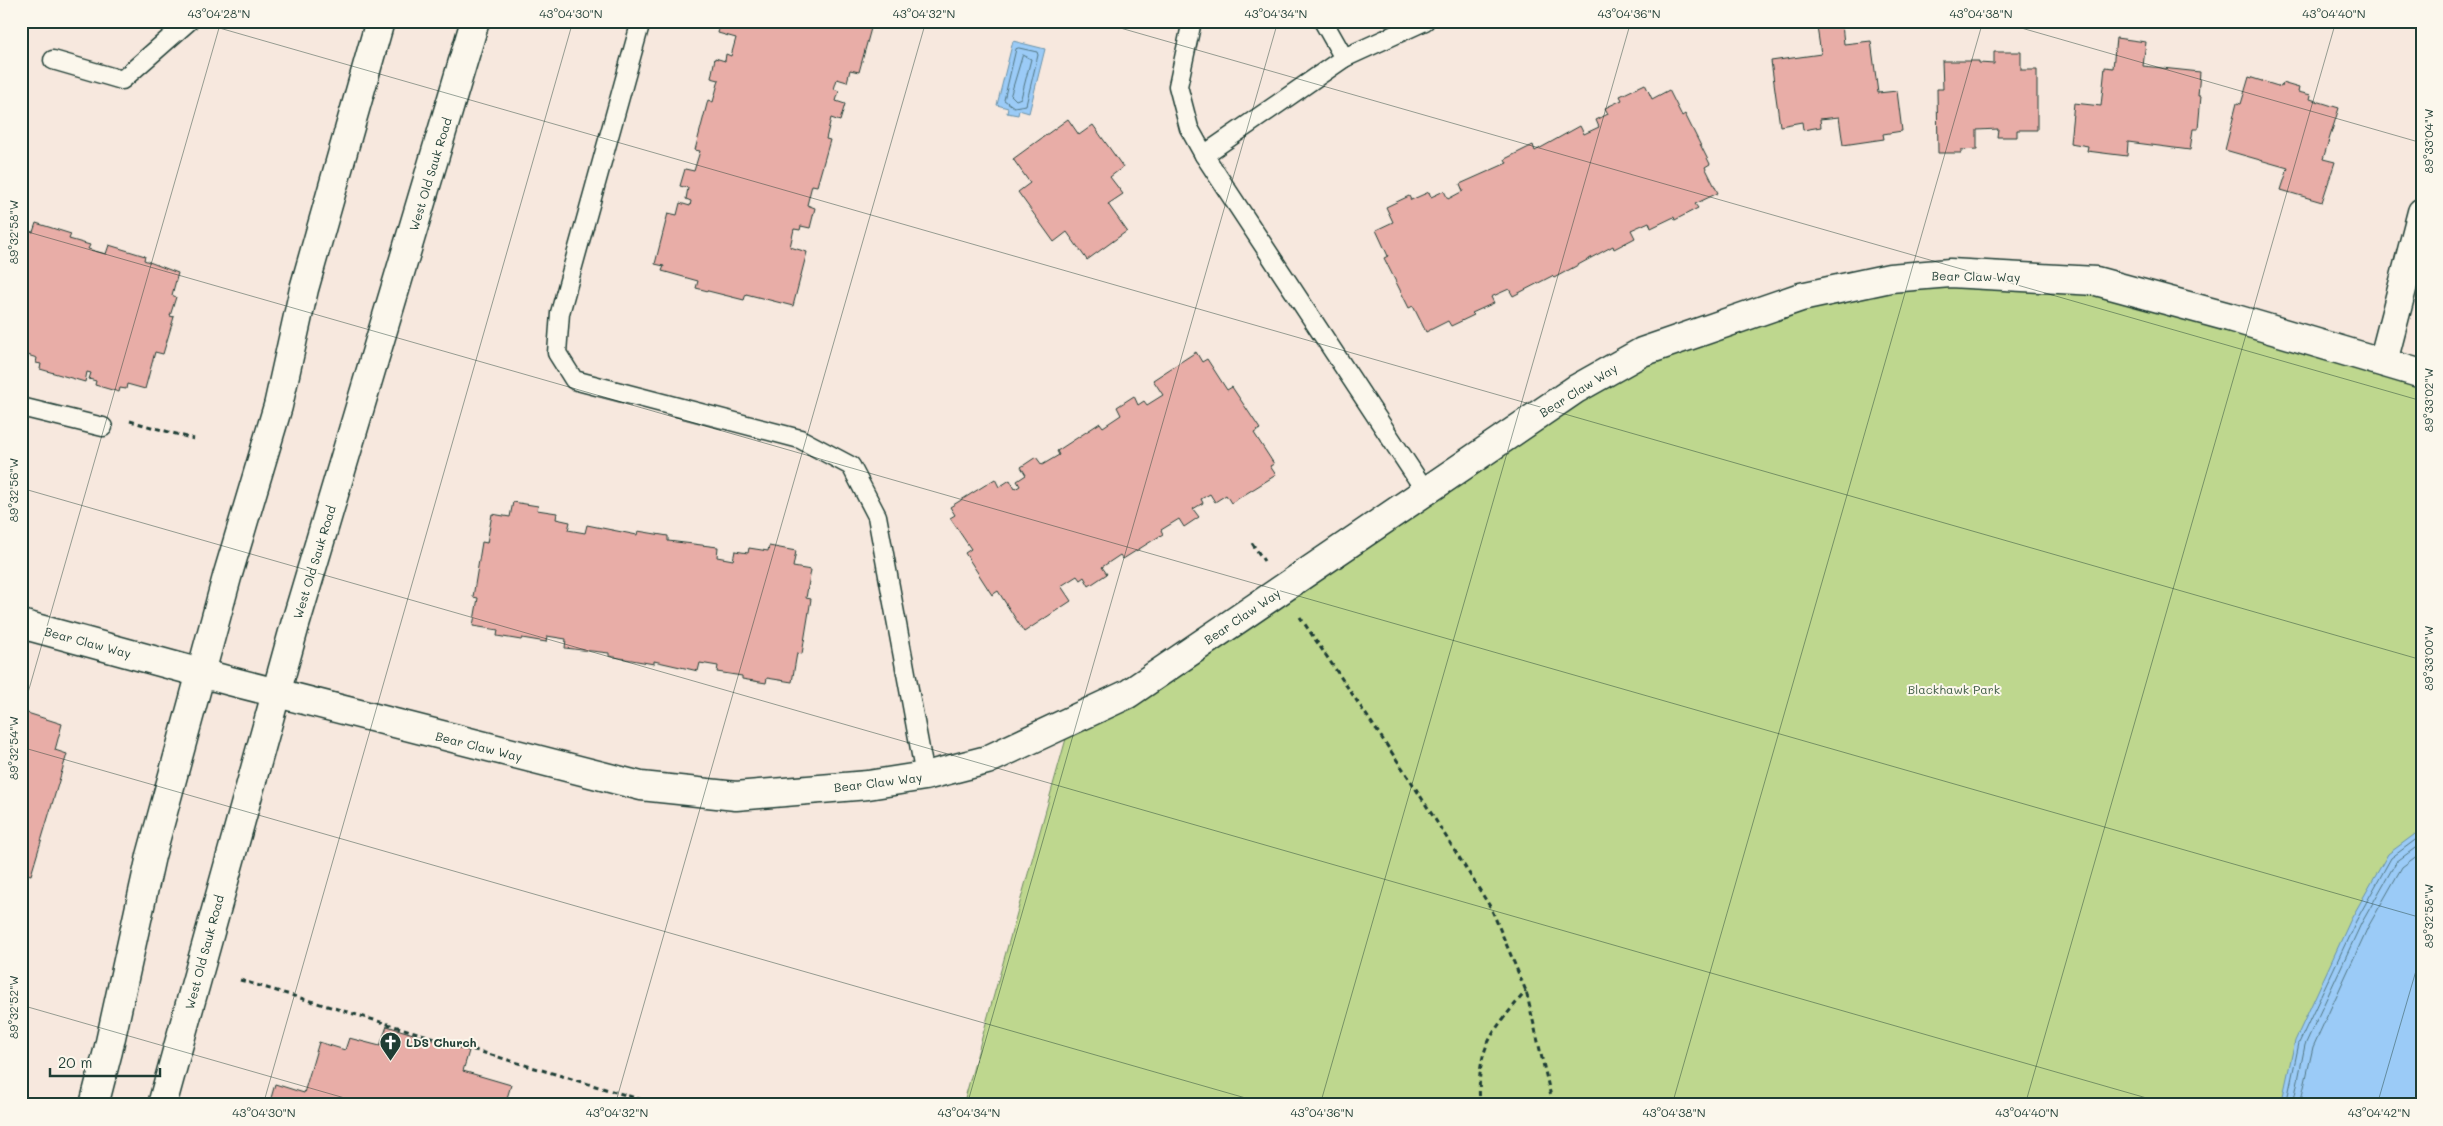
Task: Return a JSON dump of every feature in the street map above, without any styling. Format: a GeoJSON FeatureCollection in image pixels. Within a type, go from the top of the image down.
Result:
{"type":"FeatureCollection","features":[{"type":"Feature","properties":{"kind":"street"},"geometry":{"type":"LineString","coordinates":[[94,1105],[108,1051],[151,856],[201,673],[278,406],[304,289],[380,21]]}},
{"type":"Feature","properties":{"kind":"street","name":"West Old Sauk Road"},"geometry":{"type":"LineString","coordinates":[[162,1105],[276,693],[475,21]]}},
{"type":"Feature","properties":{"kind":"street"},"geometry":{"type":"LineString","coordinates":[[2383,362],[2422,212]]}},
{"type":"Feature","properties":{"kind":"street","name":"Bear Claw Way"},"geometry":{"type":"LineString","coordinates":[[21,624],[276,693],[641,786],[736,796],[868,784],[925,776],[987,760],[1128,694],[1576,389],[1642,352],[1800,297],[1890,278],[1950,273],[2096,281],[2229,316],[2422,374]]}},
{"type":"Feature","properties":{"kind":"lane"},"geometry":{"type":"LineString","coordinates":[[53,60],[122,80],[188,21]]}},
{"type":"Feature","properties":{"kind":"lane"},"geometry":{"type":"LineString","coordinates":[[641,21],[560,314],[557,353],[574,380],[800,439],[851,466],[877,516],[925,776]]}},
{"type":"Feature","properties":{"kind":"lane"},"geometry":{"type":"LineString","coordinates":[[1192,21],[1178,86],[1189,128],[1204,155],[1426,492]]}},
{"type":"Feature","properties":{"kind":"lane"},"geometry":{"type":"LineString","coordinates":[[1323,21],[1344,58]]}},
{"type":"Feature","properties":{"kind":"lane"},"geometry":{"type":"LineString","coordinates":[[1204,155],[1344,58],[1425,21]]}},
{"type":"Feature","properties":{"kind":"lane"},"geometry":{"type":"LineString","coordinates":[[21,407],[104,427]]}},
{"type":"Feature","properties":{"kind":"path"},"geometry":{"type":"LineString","coordinates":[[1252,543],[1409,778],[1491,908],[1526,991],[1553,1105]]}},
{"type":"Feature","properties":{"kind":"path"},"geometry":{"type":"LineString","coordinates":[[240,980],[659,1105]]}},
{"type":"Feature","properties":{"kind":"path"},"geometry":{"type":"LineString","coordinates":[[1480,1105],[1482,1054],[1494,1030],[1526,991]]}},
{"type":"Feature","properties":{"kind":"green space","name":"Blackhawk Park"},"geometry":{"type":"Polygon","coordinates":[[[1890,278],[2096,281],[2422,374],[2422,1105],[963,1105],[1071,721],[1576,389],[1890,278]]]}},
{"type":"Feature","properties":{"kind":"water"},"geometry":{"type":"Polygon","coordinates":[[[1013,41],[1045,49],[1029,113],[1019,110],[1018,115],[1007,113],[1008,108],[997,105],[1013,41]]]}},
{"type":"Feature","properties":{"kind":"water"},"geometry":{"type":"Polygon","coordinates":[[[2422,829],[2422,1105],[2281,1105],[2295,1041],[2351,919],[2388,854],[2422,829]]]}},
{"type":"Feature","properties":{"kind":"building"},"geometry":{"type":"Polygon","coordinates":[[[721,21],[873,21],[859,72],[850,70],[847,82],[837,79],[834,89],[839,91],[836,101],[845,104],[840,121],[831,118],[826,139],[830,140],[817,186],[812,185],[807,205],[815,208],[810,228],[801,226],[800,230],[794,229],[790,247],[807,252],[793,306],[746,294],[744,300],[696,288],[698,281],[662,271],[664,266],[655,264],[668,213],[677,215],[680,203],[690,206],[691,201],[686,199],[688,188],[680,186],[685,169],[694,171],[700,151],[695,150],[708,100],[713,102],[719,80],[711,78],[715,58],[725,61],[726,54],[731,56],[736,38],[718,33],[721,21]]]}},
{"type":"Feature","properties":{"kind":"building"},"geometry":{"type":"Polygon","coordinates":[[[1842,24],[1844,44],[1871,41],[1878,93],[1897,91],[1902,131],[1883,134],[1884,139],[1843,145],[1839,117],[1820,119],[1821,127],[1803,130],[1802,122],[1780,126],[1771,61],[1821,54],[1817,27],[1842,24]]]}},
{"type":"Feature","properties":{"kind":"building"},"geometry":{"type":"Polygon","coordinates":[[[2116,38],[2146,42],[2143,66],[2200,72],[2198,96],[2201,96],[2198,129],[2193,129],[2190,150],[2128,142],[2127,156],[2087,151],[2088,146],[2070,143],[2074,103],[2101,106],[2105,67],[2113,68],[2116,38]]]}},
{"type":"Feature","properties":{"kind":"building"},"geometry":{"type":"Polygon","coordinates":[[[1994,52],[2021,52],[2021,70],[2037,70],[2037,130],[2017,130],[2017,137],[1997,137],[1998,129],[1977,130],[1977,149],[1961,150],[1961,153],[1938,153],[1937,89],[1943,89],[1942,61],[1979,61],[1979,63],[1994,64],[1994,52]]]}},
{"type":"Feature","properties":{"kind":"building"},"geometry":{"type":"Polygon","coordinates":[[[2249,77],[2281,87],[2282,83],[2299,88],[2298,92],[2311,95],[2310,99],[2339,108],[2323,159],[2335,162],[2322,202],[2281,190],[2288,168],[2225,150],[2237,103],[2241,104],[2249,77]]]}},
{"type":"Feature","properties":{"kind":"building"},"geometry":{"type":"Polygon","coordinates":[[[1645,84],[1652,99],[1669,90],[1682,116],[1685,114],[1710,164],[1705,167],[1718,193],[1695,204],[1698,208],[1675,220],[1674,217],[1651,228],[1649,222],[1631,230],[1635,238],[1614,249],[1613,246],[1554,278],[1552,276],[1513,296],[1509,289],[1491,297],[1494,303],[1472,313],[1474,315],[1451,326],[1448,321],[1426,332],[1413,306],[1409,308],[1384,258],[1388,256],[1376,230],[1393,222],[1386,207],[1409,196],[1411,200],[1429,192],[1431,197],[1444,191],[1448,199],[1463,191],[1460,184],[1507,163],[1505,159],[1533,145],[1535,151],[1580,126],[1584,134],[1599,127],[1596,120],[1608,114],[1605,108],[1622,100],[1620,96],[1645,84]]]}},
{"type":"Feature","properties":{"kind":"building"},"geometry":{"type":"Polygon","coordinates":[[[1068,119],[1079,135],[1093,125],[1123,167],[1110,177],[1123,194],[1108,204],[1127,231],[1087,260],[1067,232],[1054,242],[1018,192],[1030,183],[1013,159],[1068,119]]]}},
{"type":"Feature","properties":{"kind":"building"},"geometry":{"type":"Polygon","coordinates":[[[36,223],[71,234],[69,239],[90,245],[88,249],[106,254],[109,245],[145,256],[144,260],[178,273],[172,295],[176,297],[170,316],[174,317],[163,354],[155,352],[145,389],[127,384],[126,389],[120,388],[119,392],[95,385],[96,381],[89,379],[91,373],[87,372],[85,382],[40,369],[41,364],[36,363],[37,358],[21,353],[21,229],[33,232],[36,223]]]}},
{"type":"Feature","properties":{"kind":"building"},"geometry":{"type":"Polygon","coordinates":[[[1196,352],[1202,362],[1207,359],[1227,390],[1232,387],[1260,429],[1254,433],[1274,464],[1270,466],[1276,475],[1231,503],[1226,495],[1215,502],[1210,494],[1201,499],[1203,503],[1193,509],[1199,517],[1184,527],[1179,519],[1161,530],[1163,534],[1123,559],[1120,555],[1102,567],[1107,574],[1089,586],[1084,577],[1080,580],[1077,576],[1061,586],[1071,601],[1024,632],[998,591],[992,595],[965,553],[971,549],[950,518],[955,515],[950,507],[995,479],[999,487],[1010,480],[1015,489],[1020,486],[1017,481],[1026,475],[1021,467],[1036,457],[1042,465],[1059,455],[1057,451],[1100,423],[1103,427],[1121,415],[1117,407],[1134,396],[1138,405],[1144,401],[1147,405],[1163,395],[1153,380],[1196,352]]]}},
{"type":"Feature","properties":{"kind":"building"},"geometry":{"type":"Polygon","coordinates":[[[513,502],[538,506],[537,510],[557,513],[556,519],[570,522],[568,530],[585,533],[587,525],[637,535],[638,531],[668,536],[668,541],[718,547],[717,557],[733,560],[735,551],[748,553],[749,548],[768,551],[769,546],[796,551],[793,567],[811,570],[806,598],[811,599],[802,654],[797,653],[792,682],[767,678],[766,683],[742,679],[742,676],[717,672],[718,666],[700,663],[698,671],[654,661],[654,664],[609,656],[609,653],[565,648],[566,639],[547,636],[546,642],[522,638],[521,640],[497,636],[498,630],[473,626],[478,598],[473,597],[482,542],[487,543],[492,514],[510,517],[513,502]]]}},
{"type":"Feature","properties":{"kind":"building"},"geometry":{"type":"Polygon","coordinates":[[[21,711],[62,724],[55,750],[67,754],[31,875],[21,872],[21,711]]]}},
{"type":"Feature","properties":{"kind":"building","name":"LDS Church"},"geometry":{"type":"Polygon","coordinates":[[[387,1026],[469,1051],[463,1071],[511,1085],[507,1098],[530,1105],[269,1105],[275,1084],[304,1093],[319,1042],[345,1050],[349,1038],[380,1046],[387,1026]]]}},
{"type":"Feature","properties":{"kind":"place","name":"LDS Church"},"geometry":{"type":"Point","coordinates":[390,1061]}}]}
